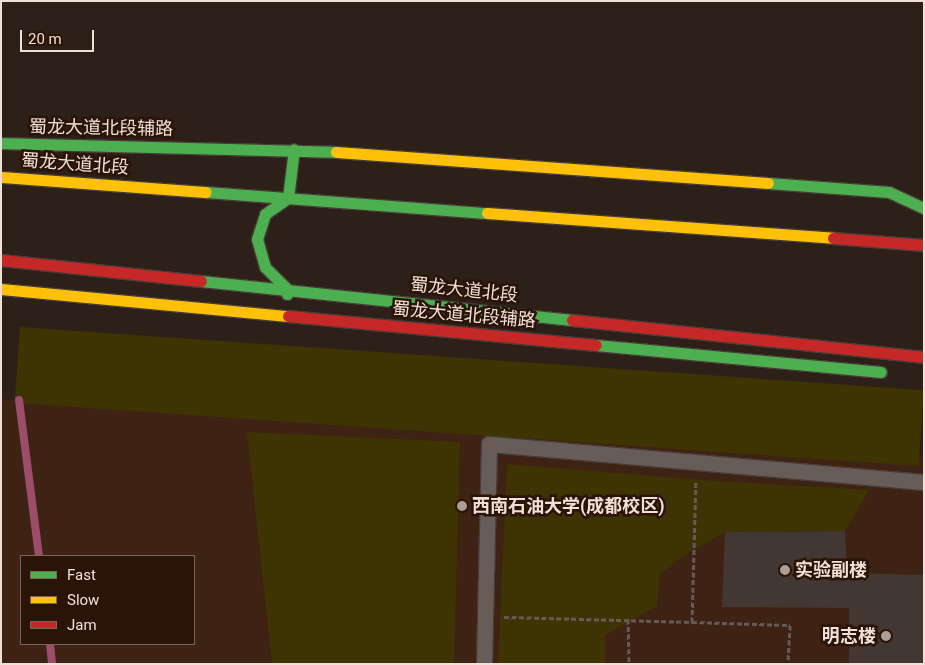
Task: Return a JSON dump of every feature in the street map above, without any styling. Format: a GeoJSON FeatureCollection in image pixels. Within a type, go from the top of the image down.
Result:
{"type":"FeatureCollection","features":[{"type":"Feature","properties":{"kind":"main road","name":"蜀龙大道北段辅路"},"geometry":{"type":"LineString","coordinates":[[1,143],[294,149],[888,192],[924,208]]}},
{"type":"Feature","properties":{"kind":"main road"},"geometry":{"type":"LineString","coordinates":[[286,316],[287,289],[265,267],[257,240],[265,214],[288,198],[294,149]]}},
{"type":"Feature","properties":{"kind":"main road","name":"蜀龙大道北段"},"geometry":{"type":"LineString","coordinates":[[1,177],[924,245]]}},
{"type":"Feature","properties":{"kind":"main road","name":"蜀龙大道北段"},"geometry":{"type":"LineString","coordinates":[[1,260],[924,357]]}},
{"type":"Feature","properties":{"kind":"main road","name":"蜀龙大道北段辅路"},"geometry":{"type":"LineString","coordinates":[[1,289],[894,373]]}},
{"type":"Feature","properties":{"kind":"lane"},"geometry":{"type":"LineString","coordinates":[[484,664],[489,444],[696,460],[924,482]]}},
{"type":"Feature","properties":{"kind":"path"},"geometry":{"type":"LineString","coordinates":[[692,622],[696,460]]}},
{"type":"Feature","properties":{"kind":"path"},"geometry":{"type":"LineString","coordinates":[[485,617],[628,619],[790,625],[788,664]]}},
{"type":"Feature","properties":{"kind":"path"},"geometry":{"type":"LineString","coordinates":[[628,619],[629,664]]}},
{"type":"Feature","properties":{"kind":"shaded area"},"geometry":{"type":"Polygon","coordinates":[[[20,327],[924,390],[918,466],[15,403],[20,327]]]}},
{"type":"Feature","properties":{"kind":"shaded area","name":"西南石油大学(成都校区)"},"geometry":{"type":"Polygon","coordinates":[[[1,399],[924,456],[924,664],[1,664],[1,399]]]}},
{"type":"Feature","properties":{"kind":"shaded area"},"geometry":{"type":"Polygon","coordinates":[[[247,432],[460,442],[454,664],[272,664],[247,432]]]}},
{"type":"Feature","properties":{"kind":"shaded area"},"geometry":{"type":"Polygon","coordinates":[[[507,464],[715,481],[869,490],[845,531],[725,532],[683,556],[660,574],[657,606],[605,635],[605,664],[498,664],[507,464]]]}},
{"type":"Feature","properties":{"kind":"building"},"geometry":{"type":"Polygon","coordinates":[[[845,531],[847,573],[924,575],[924,664],[849,664],[849,608],[722,607],[725,532],[845,531]]]}},
{"type":"Feature","properties":{"kind":"waterway"},"geometry":{"type":"LineString","coordinates":[[19,400],[39,555]]}},
{"type":"Feature","properties":{"kind":"waterway"},"geometry":{"type":"LineString","coordinates":[[50,645],[52,664]]}},
{"type":"Feature","properties":{"kind":"traffic: fast"},"geometry":{"type":"LineString","coordinates":[[1,143],[336,152]]}},
{"type":"Feature","properties":{"kind":"traffic: fast"},"geometry":{"type":"LineString","coordinates":[[287,294],[287,289],[265,267],[257,239],[265,214],[288,198],[294,149]]}},
{"type":"Feature","properties":{"kind":"traffic: fast"},"geometry":{"type":"LineString","coordinates":[[768,183],[889,192],[924,208]]}},
{"type":"Feature","properties":{"kind":"traffic: fast"},"geometry":{"type":"LineString","coordinates":[[205,192],[487,213]]}},
{"type":"Feature","properties":{"kind":"traffic: fast"},"geometry":{"type":"LineString","coordinates":[[201,281],[572,320]]}},
{"type":"Feature","properties":{"kind":"traffic: fast"},"geometry":{"type":"LineString","coordinates":[[596,345],[881,372]]}},
{"type":"Feature","properties":{"kind":"traffic: slow"},"geometry":{"type":"LineString","coordinates":[[336,152],[768,183]]}},
{"type":"Feature","properties":{"kind":"traffic: slow"},"geometry":{"type":"LineString","coordinates":[[1,177],[205,192]]}},
{"type":"Feature","properties":{"kind":"traffic: slow"},"geometry":{"type":"LineString","coordinates":[[487,213],[833,238]]}},
{"type":"Feature","properties":{"kind":"traffic: slow"},"geometry":{"type":"LineString","coordinates":[[1,289],[288,316]]}},
{"type":"Feature","properties":{"kind":"traffic: jam"},"geometry":{"type":"LineString","coordinates":[[833,238],[924,245]]}},
{"type":"Feature","properties":{"kind":"traffic: jam"},"geometry":{"type":"LineString","coordinates":[[1,260],[201,281]]}},
{"type":"Feature","properties":{"kind":"traffic: jam"},"geometry":{"type":"LineString","coordinates":[[288,316],[596,345]]}},
{"type":"Feature","properties":{"kind":"traffic: jam"},"geometry":{"type":"LineString","coordinates":[[572,320],[924,357]]}},
{"type":"Feature","properties":{"kind":"place","name":"西南石油大学(成都校区)"},"geometry":{"type":"Point","coordinates":[462,506]}},
{"type":"Feature","properties":{"kind":"place","name":"实验副楼"},"geometry":{"type":"Point","coordinates":[785,570]}},
{"type":"Feature","properties":{"kind":"place","name":"明志楼"},"geometry":{"type":"Point","coordinates":[886,636]}}]}
